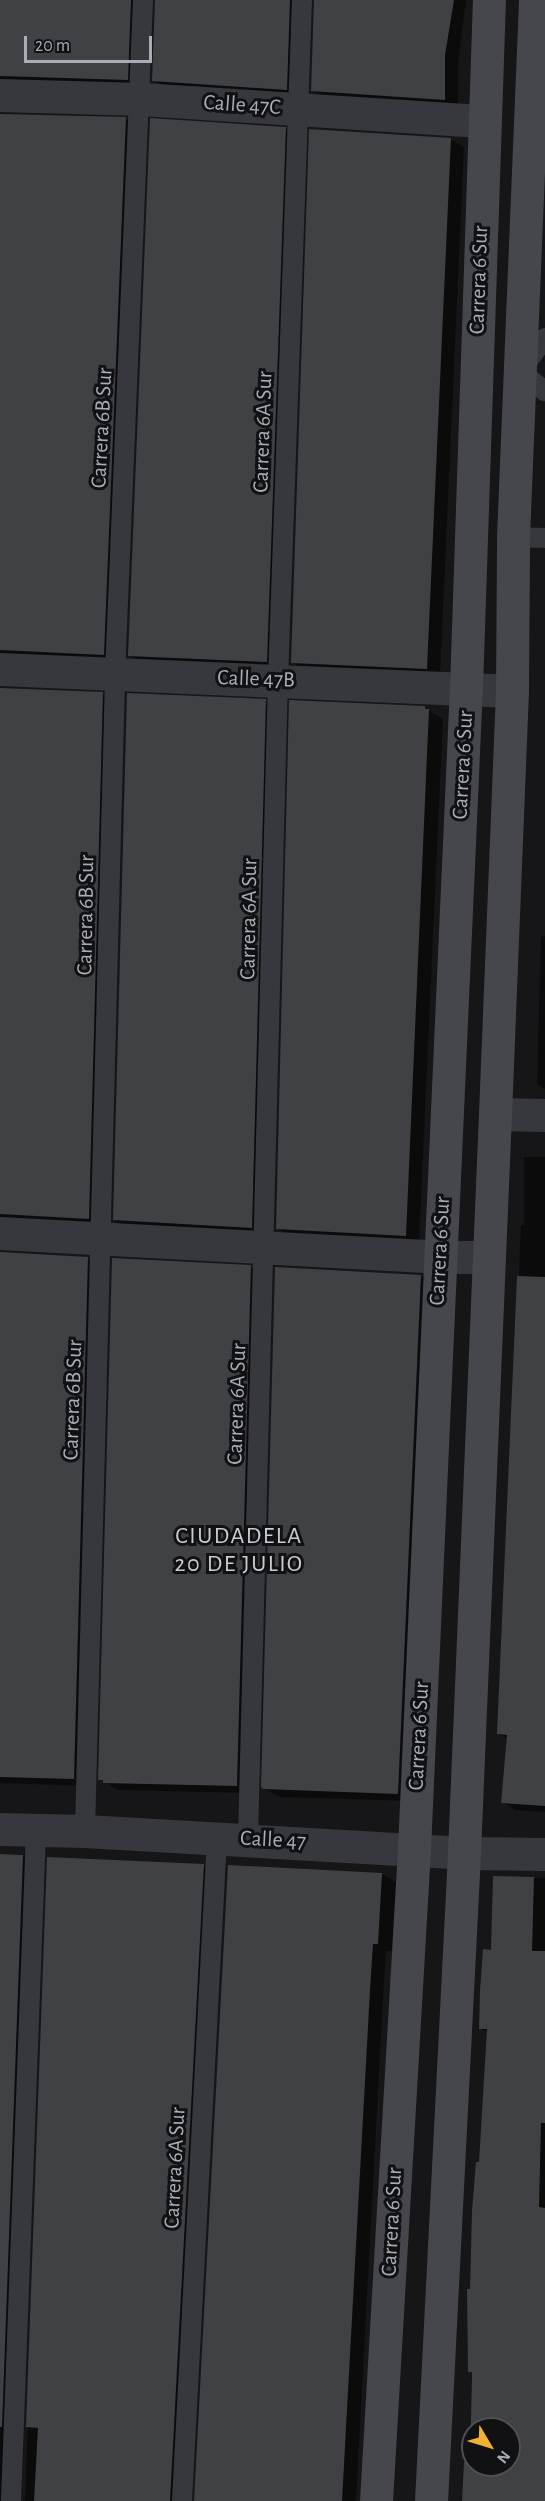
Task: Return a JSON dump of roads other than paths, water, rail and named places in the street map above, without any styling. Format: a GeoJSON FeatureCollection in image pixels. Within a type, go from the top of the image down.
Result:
{"type":"FeatureCollection","features":[{"type":"Feature","properties":{"kind":"street","name":"Carrera 6 Sur"},"geometry":{"type":"LineString","coordinates":[[376,2501],[414,1849],[466,688],[489,0]]}},
{"type":"Feature","properties":{"kind":"street","name":"Carrera 6 Sur"},"geometry":{"type":"LineString","coordinates":[[431,2501],[464,1853],[512,691],[529,537],[537,100],[535,0]]}},
{"type":"Feature","properties":{"kind":"street","name":"Calle 47C"},"geometry":{"type":"LineString","coordinates":[[0,95],[141,99],[484,120]]}},
{"type":"Feature","properties":{"kind":"street","name":"Calle 47B"},"geometry":{"type":"LineString","coordinates":[[0,669],[512,691]]}},
{"type":"Feature","properties":{"kind":"street"},"geometry":{"type":"LineString","coordinates":[[495,1114],[545,1115]]}},
{"type":"Feature","properties":{"kind":"street"},"geometry":{"type":"LineString","coordinates":[[0,1233],[440,1257],[487,1257]]}},
{"type":"Feature","properties":{"kind":"street","name":"Calle 47"},"geometry":{"type":"LineString","coordinates":[[0,1829],[233,1838],[464,1853],[545,1854]]}},
{"type":"Feature","properties":{"kind":"lane","name":"Carrera 6B Sur"},"geometry":{"type":"LineString","coordinates":[[85,1831],[115,674],[141,99],[143,0]]}},
{"type":"Feature","properties":{"kind":"lane","name":"Carrera 6A Sur"},"geometry":{"type":"LineString","coordinates":[[182,2501],[233,1838],[266,1247],[278,680],[302,0]]}},
{"type":"Feature","properties":{"kind":"lane"},"geometry":{"type":"LineString","coordinates":[[533,381],[545,338]]}},
{"type":"Feature","properties":{"kind":"lane"},"geometry":{"type":"LineString","coordinates":[[11,2501],[36,1832]]}},
{"type":"Feature","properties":{"kind":"district","name":"CIUDADELA 20 DE JULIO"},"geometry":{"type":"Point","coordinates":[239,1551]}}]}
